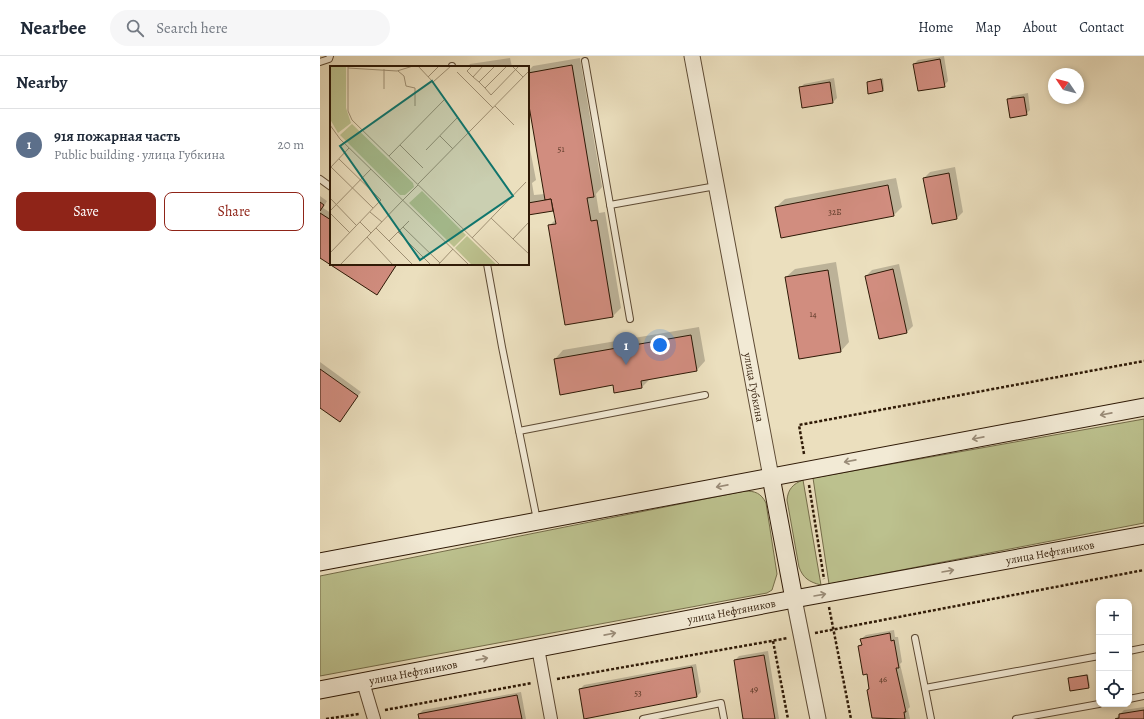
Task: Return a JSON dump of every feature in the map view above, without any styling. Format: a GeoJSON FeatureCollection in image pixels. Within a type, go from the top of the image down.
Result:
{"type":"FeatureCollection","features":[{"type":"Feature","properties":{"kind":"main road"},"geometry":{"type":"LineString","coordinates":[[320,562],[1144,407]]}},
{"type":"Feature","properties":{"kind":"main road","name":"улица Губкина"},"geometry":{"type":"LineString","coordinates":[[771,477],[794,599]]}},
{"type":"Feature","properties":{"kind":"main road","name":"улица Нефтяников"},"geometry":{"type":"LineString","coordinates":[[320,690],[794,599],[1144,535]]}},
{"type":"Feature","properties":{"kind":"street","name":"улица Губкина"},"geometry":{"type":"LineString","coordinates":[[692,56],[771,477]]}},
{"type":"Feature","properties":{"kind":"street","name":"улица Губкина"},"geometry":{"type":"LineString","coordinates":[[794,599],[818,719]]}},
{"type":"Feature","properties":{"kind":"street"},"geometry":{"type":"LineString","coordinates":[[538,648],[551,719]]}},
{"type":"Feature","properties":{"kind":"street"},"geometry":{"type":"LineString","coordinates":[[363,682],[374,715]]}},
{"type":"Feature","properties":{"kind":"lane"},"geometry":{"type":"LineString","coordinates":[[320,62],[329,58],[330,56]]}},
{"type":"Feature","properties":{"kind":"lane"},"geometry":{"type":"LineString","coordinates":[[584,61],[630,319]]}},
{"type":"Feature","properties":{"kind":"lane"},"geometry":{"type":"LineString","coordinates":[[320,179],[330,186]]}},
{"type":"Feature","properties":{"kind":"lane"},"geometry":{"type":"LineString","coordinates":[[610,205],[717,186]]}},
{"type":"Feature","properties":{"kind":"lane"},"geometry":{"type":"LineString","coordinates":[[487,265],[537,522]]}},
{"type":"Feature","properties":{"kind":"lane"},"geometry":{"type":"LineString","coordinates":[[519,431],[705,395]]}},
{"type":"Feature","properties":{"kind":"lane"},"geometry":{"type":"LineString","coordinates":[[915,638],[930,719]]}},
{"type":"Feature","properties":{"kind":"lane"},"geometry":{"type":"LineString","coordinates":[[1132,650],[1144,648]]}},
{"type":"Feature","properties":{"kind":"lane"},"geometry":{"type":"LineString","coordinates":[[925,688],[1096,657]]}},
{"type":"Feature","properties":{"kind":"lane"},"geometry":{"type":"LineString","coordinates":[[1132,698],[1144,696]]}},
{"type":"Feature","properties":{"kind":"lane"},"geometry":{"type":"LineString","coordinates":[[643,719],[721,703],[724,719]]}},
{"type":"Feature","properties":{"kind":"lane"},"geometry":{"type":"LineString","coordinates":[[1016,719],[1096,705]]}},
{"type":"Feature","properties":{"kind":"path"},"geometry":{"type":"LineString","coordinates":[[326,719],[374,715],[544,681],[802,636],[1144,570]]}},
{"type":"Feature","properties":{"kind":"path"},"geometry":{"type":"LineString","coordinates":[[832,630],[851,719]]}},
{"type":"Feature","properties":{"kind":"path"},"geometry":{"type":"LineString","coordinates":[[773,641],[788,719]]}},
{"type":"Feature","properties":{"kind":"green space"},"geometry":{"type":"Polygon","coordinates":[[[1144,419],[1144,523],[829,584],[813,478],[1144,419]]]}},
{"type":"Feature","properties":{"kind":"green space"},"geometry":{"type":"Polygon","coordinates":[[[803,480],[821,585],[807,579],[802,574],[799,567],[787,500],[792,487],[796,483],[803,480]]]}},
{"type":"Feature","properties":{"kind":"green space"},"geometry":{"type":"Polygon","coordinates":[[[745,491],[757,493],[766,503],[777,574],[772,590],[767,593],[320,676],[320,576],[745,491]]]}},
{"type":"Feature","properties":{"kind":"building"},"geometry":{"type":"Polygon","coordinates":[[[940,59],[945,87],[918,91],[913,64],[940,59]]]}},
{"type":"Feature","properties":{"kind":"building"},"geometry":{"type":"Polygon","coordinates":[[[572,65],[594,197],[587,198],[591,221],[597,220],[613,317],[565,325],[548,225],[556,224],[551,199],[545,200],[529,106],[529,73],[572,65]]]}},
{"type":"Feature","properties":{"kind":"building"},"geometry":{"type":"Polygon","coordinates":[[[881,79],[883,91],[868,94],[867,82],[881,79]]]}},
{"type":"Feature","properties":{"kind":"building"},"geometry":{"type":"Polygon","coordinates":[[[830,82],[833,103],[802,108],[799,87],[830,82]]]}},
{"type":"Feature","properties":{"kind":"building"},"geometry":{"type":"Polygon","coordinates":[[[1024,97],[1027,115],[1010,118],[1007,99],[1024,97]]]}},
{"type":"Feature","properties":{"kind":"building"},"geometry":{"type":"Polygon","coordinates":[[[949,173],[957,219],[932,224],[923,178],[949,173]]]}},
{"type":"Feature","properties":{"kind":"building"},"geometry":{"type":"Polygon","coordinates":[[[888,185],[894,216],[781,238],[775,207],[888,185]]]}},
{"type":"Feature","properties":{"kind":"building"},"geometry":{"type":"Polygon","coordinates":[[[551,199],[553,211],[529,215],[529,203],[551,199]]]}},
{"type":"Feature","properties":{"kind":"building"},"geometry":{"type":"Polygon","coordinates":[[[320,202],[324,205],[320,211],[320,202]]]}},
{"type":"Feature","properties":{"kind":"building"},"geometry":{"type":"Polygon","coordinates":[[[320,213],[330,219],[330,264],[320,258],[320,213]]]}},
{"type":"Feature","properties":{"kind":"building"},"geometry":{"type":"Polygon","coordinates":[[[331,265],[396,265],[377,295],[331,265]]]}},
{"type":"Feature","properties":{"kind":"building"},"geometry":{"type":"Polygon","coordinates":[[[893,269],[907,333],[879,339],[865,276],[893,269]]]}},
{"type":"Feature","properties":{"kind":"building"},"geometry":{"type":"Polygon","coordinates":[[[828,270],[841,352],[799,359],[785,277],[828,270]]]}},
{"type":"Feature","properties":{"kind":"building"},"geometry":{"type":"Polygon","coordinates":[[[691,335],[697,371],[641,381],[642,388],[614,393],[613,385],[560,395],[554,359],[691,335]]]}},
{"type":"Feature","properties":{"kind":"building"},"geometry":{"type":"Polygon","coordinates":[[[320,369],[358,396],[340,422],[320,408],[320,369]]]}},
{"type":"Feature","properties":{"kind":"building"},"geometry":{"type":"Polygon","coordinates":[[[890,633],[891,641],[894,640],[899,668],[896,668],[906,712],[904,712],[905,719],[872,718],[867,690],[869,689],[867,674],[863,675],[858,646],[862,645],[860,639],[890,633]]]}},
{"type":"Feature","properties":{"kind":"building"},"geometry":{"type":"Polygon","coordinates":[[[764,655],[775,719],[743,719],[734,660],[764,655]]]}},
{"type":"Feature","properties":{"kind":"building"},"geometry":{"type":"Polygon","coordinates":[[[692,667],[697,697],[584,719],[579,689],[692,667]]]}},
{"type":"Feature","properties":{"kind":"building"},"geometry":{"type":"Polygon","coordinates":[[[1087,675],[1089,688],[1070,691],[1068,678],[1087,675]]]}},
{"type":"Feature","properties":{"kind":"building"},"geometry":{"type":"Polygon","coordinates":[[[517,695],[522,719],[419,719],[418,714],[517,695]]]}},
{"type":"Feature","properties":{"kind":"building"},"geometry":{"type":"Polygon","coordinates":[[[1144,710],[1144,719],[1115,719],[1119,718],[1119,714],[1144,710]]]}},
{"type":"Feature","properties":{"kind":"place","name":"91я пожарная часть"},"geometry":{"type":"Point","coordinates":[626,365]}}]}
